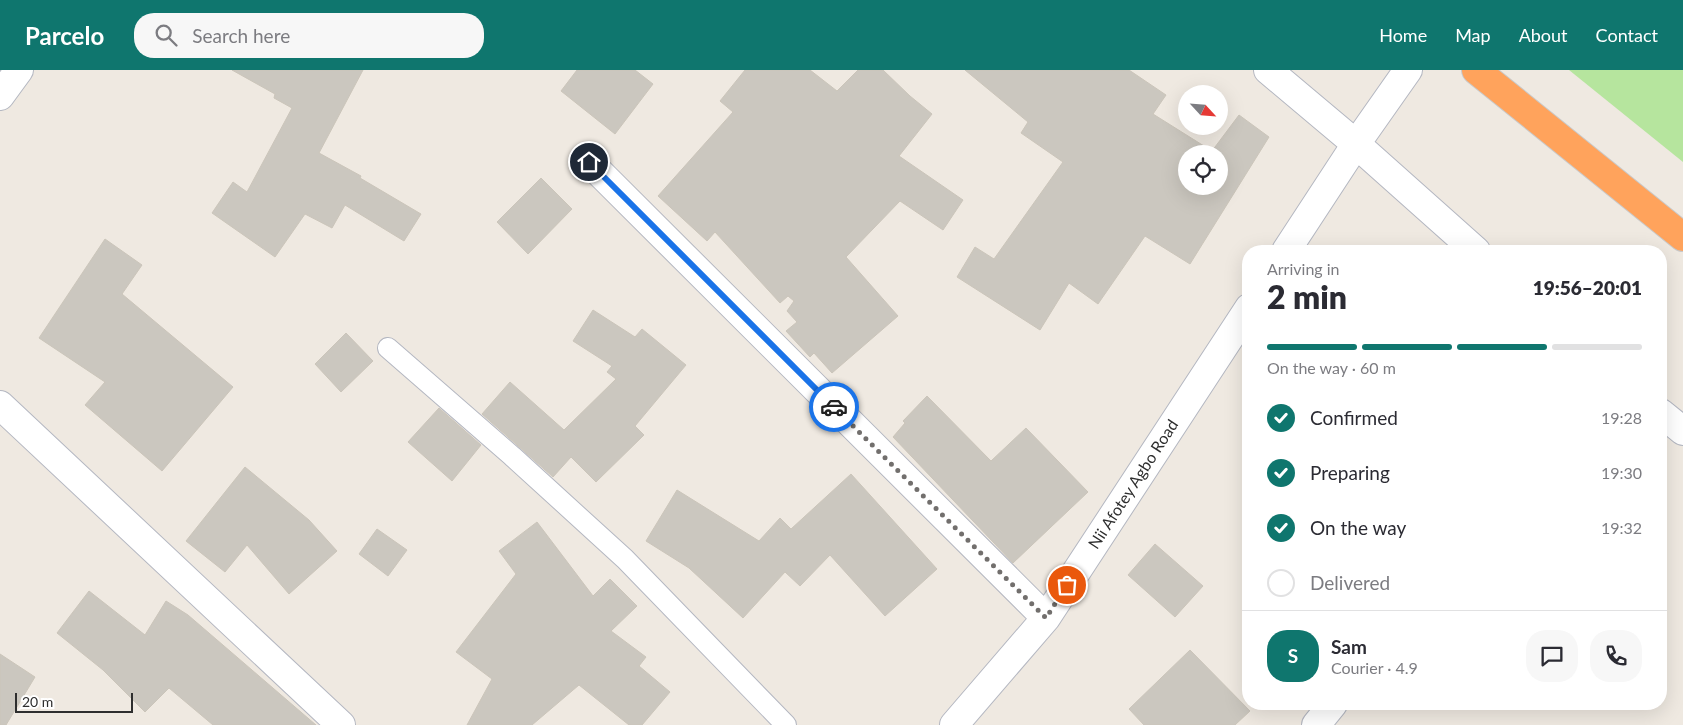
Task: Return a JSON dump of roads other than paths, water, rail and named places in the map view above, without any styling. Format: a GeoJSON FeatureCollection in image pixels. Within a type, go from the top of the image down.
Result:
{"type":"FeatureCollection","features":[{"type":"Feature","properties":{"kind":"highway"},"geometry":{"type":"LineString","coordinates":[[1476,70],[1683,237]]}},
{"type":"Feature","properties":{"kind":"street"},"geometry":{"type":"LineString","coordinates":[[0,96],[18,70]]}},
{"type":"Feature","properties":{"kind":"street"},"geometry":{"type":"LineString","coordinates":[[1268,70],[1356,144],[1469,245]]}},
{"type":"Feature","properties":{"kind":"street"},"geometry":{"type":"LineString","coordinates":[[1290,245],[1356,144],[1408,70]]}},
{"type":"Feature","properties":{"kind":"street"},"geometry":{"type":"LineString","coordinates":[[589,162],[1046,618]]}},
{"type":"Feature","properties":{"kind":"street","name":"Nii Afotey Agbo Road"},"geometry":{"type":"LineString","coordinates":[[954,725],[1046,618],[1242,319]]}},
{"type":"Feature","properties":{"kind":"street"},"geometry":{"type":"LineString","coordinates":[[0,405],[341,725]]}},
{"type":"Feature","properties":{"kind":"street"},"geometry":{"type":"LineString","coordinates":[[1667,418],[1683,431]]}},
{"type":"Feature","properties":{"kind":"street"},"geometry":{"type":"LineString","coordinates":[[1316,725],[1327,710]]}},
{"type":"Feature","properties":{"kind":"lane"},"geometry":{"type":"LineString","coordinates":[[388,348],[512,456],[625,559],[786,725]]}}]}
